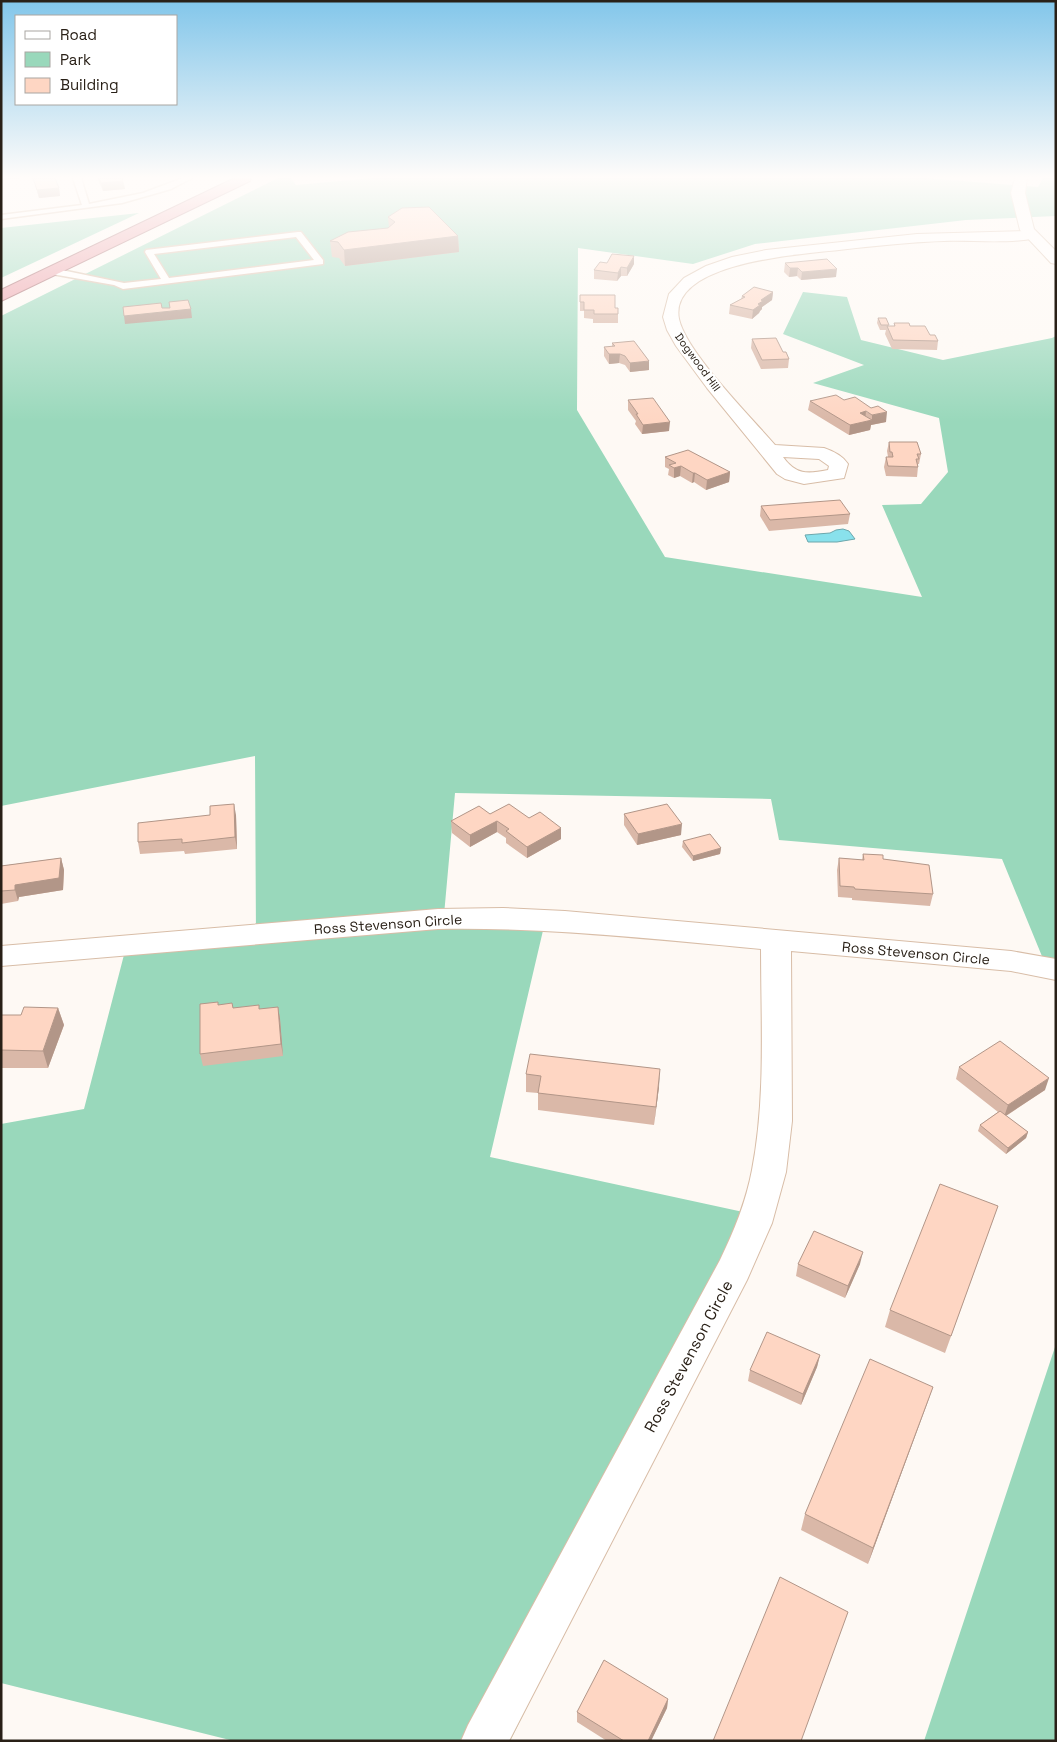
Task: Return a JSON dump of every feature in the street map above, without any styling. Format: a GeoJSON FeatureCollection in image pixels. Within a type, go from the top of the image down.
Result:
{"type":"FeatureCollection","features":[{"type":"Feature","properties":{"kind":"highway"},"geometry":{"type":"LineString","coordinates":[[1,296],[76,259]]}},
{"type":"Feature","properties":{"kind":"street","name":"Dogwood Hill"},"geometry":{"type":"LineString","coordinates":[[744,259],[724,264],[707,271],[685,284],[677,294],[672,305],[671,316],[680,339],[725,399],[769,450]]}},
{"type":"Feature","properties":{"kind":"street","name":"Ross Stevenson Circle"},"geometry":{"type":"LineString","coordinates":[[1,956],[438,919],[494,918],[565,921],[776,939],[1011,961],[1056,970]]}},
{"type":"Feature","properties":{"kind":"street","name":"Ross Stevenson Circle"},"geometry":{"type":"LineString","coordinates":[[484,1741],[734,1269],[755,1223],[768,1172],[776,1121],[776,939]]}},
{"type":"Feature","properties":{"kind":"lane"},"geometry":{"type":"LineString","coordinates":[[154,259],[167,280]]}},
{"type":"Feature","properties":{"kind":"lane"},"geometry":{"type":"LineString","coordinates":[[52,271],[117,283],[123,286],[320,262],[318,259]]}},
{"type":"Feature","properties":{"kind":"green space"},"geometry":{"type":"Polygon","coordinates":[[[1,259],[41,259],[1,278],[1,259]]]}},
{"type":"Feature","properties":{"kind":"green space"},"geometry":{"type":"Polygon","coordinates":[[[115,259],[578,259],[577,410],[665,557],[922,597],[882,505],[921,504],[948,472],[939,418],[813,383],[864,365],[783,334],[803,292],[847,297],[861,340],[943,360],[1056,336],[1056,970],[1046,966],[1002,859],[779,840],[771,799],[455,793],[444,915],[545,922],[490,1157],[771,1218],[510,1741],[234,1741],[1,1683],[1,1124],[84,1109],[125,951],[256,939],[255,756],[1,806],[1,316],[115,259]]]}},
{"type":"Feature","properties":{"kind":"green space"},"geometry":{"type":"Polygon","coordinates":[[[659,259],[708,259],[693,264],[659,259]]]}},
{"type":"Feature","properties":{"kind":"green space"},"geometry":{"type":"Polygon","coordinates":[[[1056,1344],[1056,1741],[924,1741],[1056,1344]]]}},
{"type":"Feature","properties":{"kind":"water"},"geometry":{"type":"Polygon","coordinates":[[[843,529],[849,531],[855,539],[837,542],[808,542],[805,535],[830,533],[843,529]]]}},
{"type":"Feature","properties":{"kind":"building"},"geometry":{"type":"Polygon","coordinates":[[[609,259],[632,259],[627,268],[621,267],[618,273],[594,270],[600,262],[607,263],[609,259]]]}},
{"type":"Feature","properties":{"kind":"building"},"geometry":{"type":"Polygon","coordinates":[[[827,259],[837,269],[802,272],[798,268],[790,268],[785,263],[827,259]]]}},
{"type":"Feature","properties":{"kind":"building"},"geometry":{"type":"Polygon","coordinates":[[[754,287],[773,292],[761,300],[763,301],[758,304],[760,305],[753,310],[730,305],[745,297],[742,296],[754,287]]]}},
{"type":"Feature","properties":{"kind":"building"},"geometry":{"type":"Polygon","coordinates":[[[580,295],[615,295],[615,308],[618,308],[618,314],[594,314],[594,310],[584,310],[584,302],[580,302],[580,295]]]}},
{"type":"Feature","properties":{"kind":"building"},"geometry":{"type":"Polygon","coordinates":[[[188,300],[191,309],[124,316],[123,307],[161,303],[162,308],[170,308],[169,302],[188,300]]]}},
{"type":"Feature","properties":{"kind":"building"},"geometry":{"type":"Polygon","coordinates":[[[878,318],[886,318],[889,325],[881,325],[878,318]]]}},
{"type":"Feature","properties":{"kind":"building"},"geometry":{"type":"Polygon","coordinates":[[[894,323],[925,326],[930,335],[935,335],[938,341],[893,340],[887,326],[895,326],[894,323]]]}},
{"type":"Feature","properties":{"kind":"building"},"geometry":{"type":"Polygon","coordinates":[[[776,338],[789,359],[762,360],[752,339],[776,338]]]}},
{"type":"Feature","properties":{"kind":"building"},"geometry":{"type":"Polygon","coordinates":[[[634,341],[649,361],[630,363],[625,356],[609,354],[604,347],[615,346],[612,343],[634,341]]]}},
{"type":"Feature","properties":{"kind":"building"},"geometry":{"type":"Polygon","coordinates":[[[836,395],[844,400],[855,397],[871,408],[878,406],[887,412],[872,415],[866,411],[860,413],[872,420],[850,425],[810,401],[836,395]]]}},
{"type":"Feature","properties":{"kind":"building"},"geometry":{"type":"Polygon","coordinates":[[[653,398],[670,422],[643,425],[628,400],[653,398]]]}},
{"type":"Feature","properties":{"kind":"building"},"geometry":{"type":"Polygon","coordinates":[[[889,442],[917,442],[921,454],[917,454],[919,459],[916,459],[918,467],[888,466],[886,457],[893,457],[892,452],[890,452],[889,442]]]}},
{"type":"Feature","properties":{"kind":"building"},"geometry":{"type":"Polygon","coordinates":[[[688,450],[730,472],[707,480],[681,466],[674,468],[669,465],[676,463],[665,457],[688,450]]]}},
{"type":"Feature","properties":{"kind":"building"},"geometry":{"type":"Polygon","coordinates":[[[840,500],[850,514],[770,520],[761,506],[840,500]]]}},
{"type":"Feature","properties":{"kind":"building"},"geometry":{"type":"Polygon","coordinates":[[[234,804],[235,837],[182,843],[182,839],[138,842],[138,823],[210,815],[210,806],[234,804]]]}},
{"type":"Feature","properties":{"kind":"building"},"geometry":{"type":"Polygon","coordinates":[[[509,804],[529,818],[540,812],[561,828],[527,847],[506,831],[509,829],[497,821],[470,835],[451,821],[479,806],[490,814],[509,804]]]}},
{"type":"Feature","properties":{"kind":"building"},"geometry":{"type":"Polygon","coordinates":[[[667,804],[682,824],[638,834],[624,814],[667,804]]]}},
{"type":"Feature","properties":{"kind":"building"},"geometry":{"type":"Polygon","coordinates":[[[710,834],[721,848],[693,856],[683,841],[710,834]]]}},
{"type":"Feature","properties":{"kind":"building"},"geometry":{"type":"Polygon","coordinates":[[[863,854],[883,855],[883,859],[929,865],[933,894],[855,889],[854,887],[840,886],[839,858],[864,860],[863,854]]]}},
{"type":"Feature","properties":{"kind":"building"},"geometry":{"type":"Polygon","coordinates":[[[61,858],[59,878],[15,885],[15,890],[1,891],[1,866],[61,858]]]}},
{"type":"Feature","properties":{"kind":"building"},"geometry":{"type":"Polygon","coordinates":[[[218,1002],[218,1005],[232,1003],[233,1008],[259,1005],[259,1009],[278,1007],[281,1044],[200,1054],[200,1004],[218,1002]]]}},
{"type":"Feature","properties":{"kind":"building"},"geometry":{"type":"Polygon","coordinates":[[[24,1007],[58,1008],[43,1051],[1,1050],[1,1015],[21,1015],[24,1007]]]}},
{"type":"Feature","properties":{"kind":"building"},"geometry":{"type":"Polygon","coordinates":[[[1000,1041],[1049,1078],[1008,1105],[959,1067],[1000,1041]]]}},
{"type":"Feature","properties":{"kind":"building"},"geometry":{"type":"Polygon","coordinates":[[[530,1054],[660,1069],[656,1107],[538,1093],[541,1076],[526,1074],[530,1054]]]}},
{"type":"Feature","properties":{"kind":"building"},"geometry":{"type":"Polygon","coordinates":[[[1000,1111],[1028,1132],[1008,1148],[980,1125],[1000,1111]]]}},
{"type":"Feature","properties":{"kind":"building"},"geometry":{"type":"Polygon","coordinates":[[[940,1184],[998,1206],[951,1336],[890,1310],[940,1184]]]}},
{"type":"Feature","properties":{"kind":"building"},"geometry":{"type":"Polygon","coordinates":[[[814,1231],[863,1252],[848,1286],[798,1264],[814,1231]]]}},
{"type":"Feature","properties":{"kind":"building"},"geometry":{"type":"Polygon","coordinates":[[[767,1332],[820,1355],[803,1394],[750,1370],[767,1332]]]}},
{"type":"Feature","properties":{"kind":"building"},"geometry":{"type":"Polygon","coordinates":[[[870,1359],[933,1387],[873,1548],[805,1514],[870,1359]]]}},
{"type":"Feature","properties":{"kind":"building"},"geometry":{"type":"Polygon","coordinates":[[[780,1577],[848,1612],[801,1741],[713,1741],[780,1577]]]}},
{"type":"Feature","properties":{"kind":"building"},"geometry":{"type":"Polygon","coordinates":[[[604,1660],[668,1699],[648,1741],[624,1741],[577,1712],[604,1660]]]}}]}
